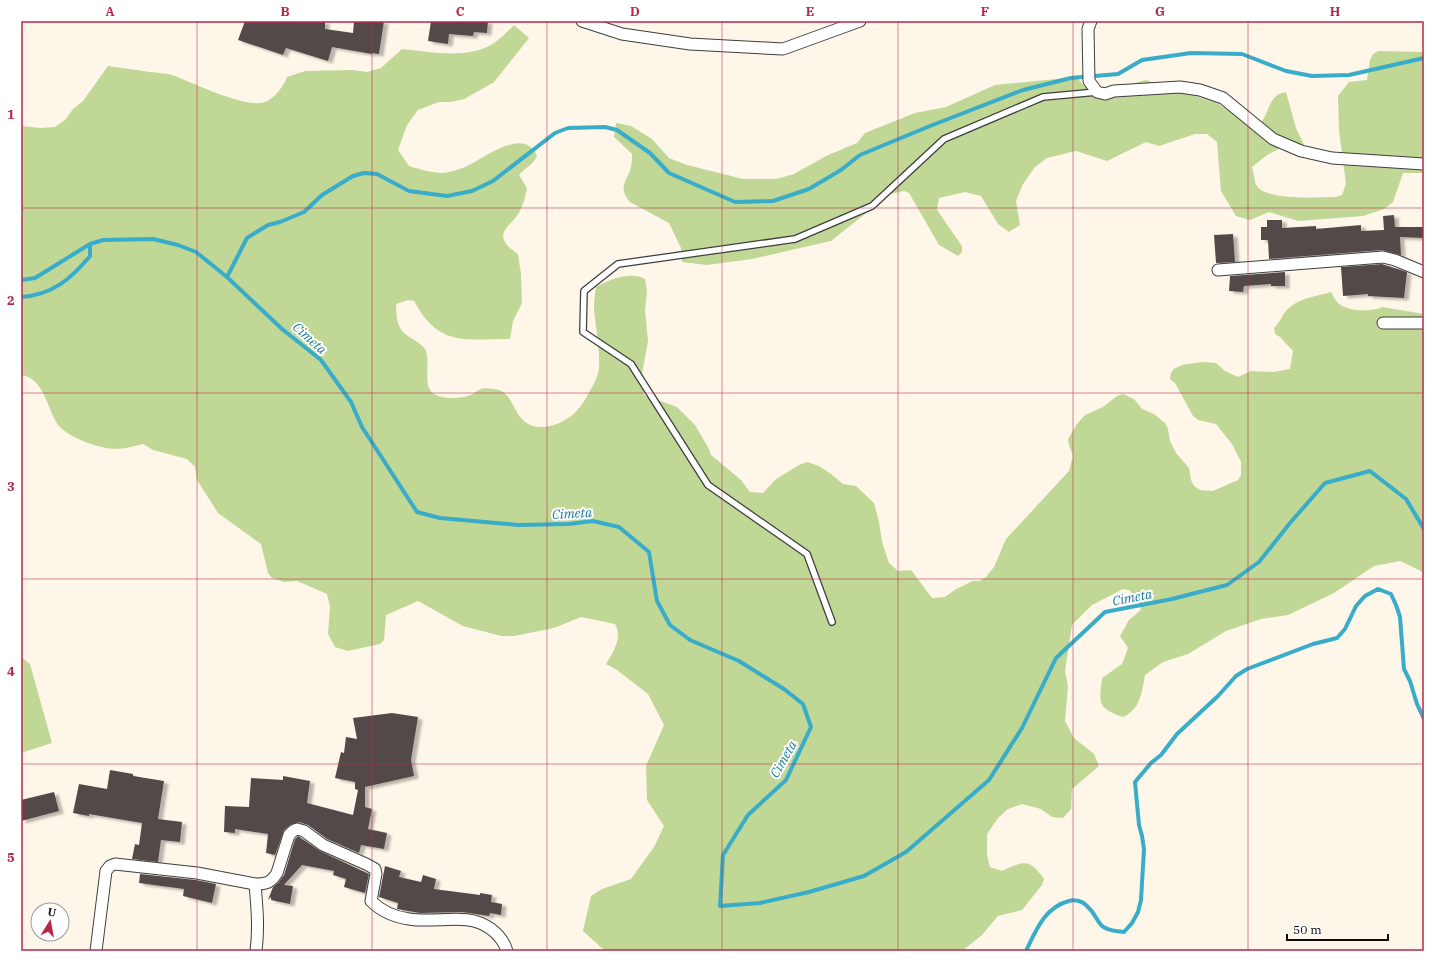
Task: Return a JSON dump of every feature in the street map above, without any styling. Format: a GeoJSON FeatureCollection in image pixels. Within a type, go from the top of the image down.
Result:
{"type":"FeatureCollection","features":[{"type":"Feature","properties":{"kind":"street"},"geometry":{"type":"LineString","coordinates":[[582,21],[622,34],[690,44],[783,49],[860,21]]}},
{"type":"Feature","properties":{"kind":"street"},"geometry":{"type":"LineString","coordinates":[[1090,21],[1088,29],[1088,81],[1097,92],[1105,94],[1114,91],[1180,87],[1200,90],[1223,98],[1273,138],[1301,151],[1332,158],[1424,164]]}},
{"type":"Feature","properties":{"kind":"street"},"geometry":{"type":"LineString","coordinates":[[1218,270],[1383,257],[1395,260],[1424,272]]}},
{"type":"Feature","properties":{"kind":"street"},"geometry":{"type":"LineString","coordinates":[[1383,322],[1424,323]]}},
{"type":"Feature","properties":{"kind":"street"},"geometry":{"type":"LineString","coordinates":[[96,951],[106,871],[110,866],[115,864],[170,869],[255,884],[267,884],[277,873],[289,835],[293,831],[297,830],[304,831],[323,845],[360,861],[375,870],[376,874],[371,901],[375,906],[387,913],[409,919],[456,919],[479,922],[498,934],[505,944],[507,951]]}},
{"type":"Feature","properties":{"kind":"street"},"geometry":{"type":"LineString","coordinates":[[255,884],[258,909],[256,951]]}},
{"type":"Feature","properties":{"kind":"lane"},"geometry":{"type":"LineString","coordinates":[[832,622],[807,554],[708,485],[631,364],[583,332],[584,291],[618,264],[795,239],[872,206],[944,139],[1043,97],[1097,92]]}},
{"type":"Feature","properties":{"kind":"green space"},"geometry":{"type":"Polygon","coordinates":[[[514,25],[529,38],[494,82],[464,99],[451,102],[439,102],[418,110],[407,125],[398,150],[409,166],[430,172],[442,173],[464,168],[505,146],[515,144],[524,144],[531,147],[537,156],[519,175],[527,188],[523,204],[516,217],[506,228],[503,236],[507,245],[518,254],[521,274],[522,303],[513,321],[510,339],[479,340],[454,337],[443,333],[433,326],[423,316],[414,301],[408,300],[396,304],[397,319],[400,328],[406,335],[425,349],[427,357],[427,380],[429,388],[436,395],[454,398],[471,395],[482,388],[495,389],[504,393],[522,419],[533,426],[550,426],[565,420],[582,405],[598,374],[599,351],[594,308],[596,287],[620,277],[633,276],[645,279],[647,291],[645,311],[648,341],[642,374],[644,395],[677,407],[695,425],[711,455],[741,480],[750,492],[763,493],[776,479],[799,465],[807,462],[819,466],[843,484],[856,486],[874,503],[882,542],[889,563],[898,571],[911,570],[932,598],[945,597],[956,589],[973,581],[980,581],[986,577],[994,567],[1006,539],[1069,471],[1073,456],[1068,439],[1077,424],[1085,415],[1103,407],[1117,396],[1123,394],[1134,399],[1142,409],[1154,414],[1165,423],[1168,429],[1170,441],[1176,453],[1189,468],[1191,480],[1194,486],[1200,490],[1213,491],[1238,480],[1241,475],[1241,462],[1232,444],[1216,424],[1198,420],[1193,416],[1175,383],[1170,379],[1171,373],[1174,369],[1182,365],[1202,362],[1216,363],[1225,371],[1238,377],[1251,371],[1273,372],[1290,369],[1293,351],[1280,337],[1275,334],[1274,328],[1285,312],[1293,305],[1309,298],[1331,292],[1338,303],[1353,310],[1372,310],[1382,307],[1424,314],[1424,574],[1400,561],[1374,566],[1334,593],[1288,615],[1261,619],[1226,631],[1188,654],[1163,662],[1145,675],[1140,699],[1134,709],[1123,717],[1108,711],[1104,707],[1100,699],[1100,693],[1102,678],[1122,664],[1128,648],[1120,636],[1129,620],[1141,610],[1138,599],[1129,590],[1123,589],[1092,605],[1072,625],[1065,671],[1068,686],[1065,721],[1074,738],[1094,754],[1099,766],[1072,789],[1071,809],[1063,818],[1052,817],[1041,809],[1022,804],[1008,809],[998,818],[987,834],[987,855],[990,867],[1002,871],[1016,865],[1026,863],[1034,867],[1044,879],[1042,885],[1022,910],[998,916],[982,935],[962,951],[605,951],[583,931],[591,896],[602,889],[631,879],[654,847],[664,826],[647,800],[646,766],[664,725],[648,694],[617,670],[606,664],[618,640],[615,624],[581,617],[554,628],[514,636],[501,636],[463,626],[418,601],[386,615],[384,640],[380,644],[348,651],[335,647],[328,634],[330,607],[327,594],[297,581],[284,582],[272,578],[268,573],[261,544],[218,513],[197,480],[195,467],[187,459],[153,450],[143,444],[109,449],[78,439],[60,427],[36,382],[21,375],[21,126],[41,128],[55,127],[65,120],[73,109],[83,101],[108,66],[172,75],[218,94],[245,102],[256,103],[265,102],[272,98],[281,88],[287,77],[305,71],[353,70],[367,72],[381,68],[402,49],[435,53],[470,52],[491,45],[514,25]]]}},
{"type":"Feature","properties":{"kind":"green space"},"geometry":{"type":"Polygon","coordinates":[[[1378,51],[1424,52],[1424,173],[1403,173],[1393,202],[1384,209],[1363,216],[1298,221],[1269,212],[1250,220],[1236,216],[1221,191],[1217,142],[1207,134],[1195,134],[1159,146],[1146,142],[1107,161],[1076,151],[1047,158],[1035,167],[1023,184],[1016,201],[1020,225],[1009,232],[998,224],[981,196],[965,192],[939,198],[937,210],[962,246],[962,252],[958,256],[939,245],[909,193],[904,191],[890,194],[831,241],[752,259],[707,265],[682,262],[681,248],[669,223],[630,202],[626,197],[624,192],[624,184],[631,167],[632,154],[614,137],[616,123],[631,126],[652,139],[669,158],[687,165],[743,179],[776,179],[794,174],[826,156],[857,143],[865,133],[915,113],[946,107],[995,85],[1076,77],[1089,91],[1100,92],[1146,80],[1217,103],[1256,129],[1274,98],[1281,93],[1286,92],[1296,128],[1305,147],[1301,151],[1280,148],[1267,155],[1252,167],[1256,184],[1263,191],[1282,196],[1336,197],[1342,195],[1346,184],[1339,130],[1338,96],[1349,82],[1367,80],[1370,60],[1373,54],[1378,51]]]}},
{"type":"Feature","properties":{"kind":"green space"},"geometry":{"type":"Polygon","coordinates":[[[21,657],[30,664],[52,743],[21,753],[21,657]]]}},
{"type":"Feature","properties":{"kind":"building"},"geometry":{"type":"Polygon","coordinates":[[[245,21],[325,21],[325,29],[353,33],[354,21],[384,21],[379,54],[332,47],[328,61],[286,48],[283,55],[238,40],[245,21]]]}},
{"type":"Feature","properties":{"kind":"building"},"geometry":{"type":"Polygon","coordinates":[[[431,21],[488,21],[487,33],[474,32],[473,36],[449,34],[448,44],[428,41],[431,21]]]}},
{"type":"Feature","properties":{"kind":"building"},"geometry":{"type":"Polygon","coordinates":[[[1394,215],[1395,227],[1424,227],[1424,238],[1400,237],[1401,255],[1382,250],[1269,259],[1268,240],[1261,240],[1261,227],[1267,227],[1267,220],[1282,220],[1282,228],[1316,226],[1316,229],[1361,225],[1361,231],[1384,230],[1383,216],[1394,215]]]}},
{"type":"Feature","properties":{"kind":"building"},"geometry":{"type":"Polygon","coordinates":[[[1233,234],[1235,262],[1216,263],[1214,235],[1233,234]]]}},
{"type":"Feature","properties":{"kind":"building"},"geometry":{"type":"Polygon","coordinates":[[[1382,264],[1407,272],[1404,298],[1368,296],[1368,294],[1343,296],[1341,267],[1382,264]]]}},
{"type":"Feature","properties":{"kind":"building"},"geometry":{"type":"Polygon","coordinates":[[[1285,272],[1285,286],[1271,286],[1271,284],[1244,286],[1243,292],[1229,291],[1230,276],[1285,272]]]}},
{"type":"Feature","properties":{"kind":"building"},"geometry":{"type":"Polygon","coordinates":[[[392,713],[418,717],[411,760],[414,776],[365,787],[365,807],[372,809],[368,829],[387,833],[384,849],[361,845],[359,853],[327,839],[308,825],[299,822],[290,825],[284,830],[275,855],[266,853],[268,834],[235,829],[235,833],[224,832],[225,806],[249,807],[251,778],[283,780],[283,776],[310,781],[307,803],[353,815],[358,790],[355,789],[355,782],[335,778],[341,752],[344,753],[346,737],[357,739],[353,718],[392,713]]]}},
{"type":"Feature","properties":{"kind":"building"},"geometry":{"type":"Polygon","coordinates":[[[110,770],[133,774],[133,776],[164,781],[158,819],[182,822],[180,842],[161,840],[158,862],[132,859],[135,844],[139,845],[142,823],[89,814],[89,816],[73,813],[79,784],[107,789],[110,770]]]}},
{"type":"Feature","properties":{"kind":"building"},"geometry":{"type":"Polygon","coordinates":[[[54,792],[59,811],[21,821],[21,800],[54,792]]]}},
{"type":"Feature","properties":{"kind":"building"},"geometry":{"type":"Polygon","coordinates":[[[298,836],[320,851],[369,874],[365,893],[344,887],[346,879],[333,875],[334,871],[302,865],[284,885],[293,886],[290,904],[271,900],[271,897],[268,900],[273,887],[284,875],[295,839],[298,836]]]}},
{"type":"Feature","properties":{"kind":"building"},"geometry":{"type":"Polygon","coordinates":[[[385,866],[401,871],[399,877],[421,882],[423,875],[436,879],[434,889],[480,895],[480,893],[492,895],[491,902],[502,904],[501,915],[490,913],[489,916],[462,912],[420,913],[397,909],[398,903],[379,897],[385,866]]]}},
{"type":"Feature","properties":{"kind":"building"},"geometry":{"type":"Polygon","coordinates":[[[140,874],[196,880],[216,884],[212,903],[183,896],[184,889],[139,883],[140,874]]]}},
{"type":"Feature","properties":{"kind":"waterway"},"geometry":{"type":"LineString","coordinates":[[227,277],[247,238],[268,225],[280,222],[304,212],[322,195],[353,176],[364,173],[377,174],[409,191],[447,196],[472,191],[493,181],[555,133],[568,128],[605,127],[617,130],[650,153],[669,173],[735,202],[773,201],[809,189],[841,170],[860,155],[1023,90],[1071,78],[1118,74],[1142,60],[1191,53],[1242,54],[1286,71],[1312,76],[1349,75],[1424,58]]}},
{"type":"Feature","properties":{"kind":"waterway","name":"Cimeta"},"geometry":{"type":"LineString","coordinates":[[21,280],[35,278],[90,244],[103,240],[153,239],[178,245],[196,252],[227,277],[282,329],[321,360],[351,402],[362,427],[417,512],[440,518],[518,525],[569,524],[593,521],[619,527],[649,552],[657,601],[670,625],[690,640],[739,661],[784,689],[803,704],[811,727],[786,780],[748,815],[723,855],[720,906],[760,903],[809,892],[864,876],[906,852],[989,780],[1022,728],[1056,658],[1105,612],[1172,599],[1227,585],[1259,562],[1290,523],[1325,483],[1370,471],[1406,499],[1424,529]]}},
{"type":"Feature","properties":{"kind":"waterway"},"geometry":{"type":"LineString","coordinates":[[21,297],[42,293],[68,279],[90,256],[90,244]]}},
{"type":"Feature","properties":{"kind":"waterway"},"geometry":{"type":"LineString","coordinates":[[1026,951],[1042,920],[1047,914],[1054,908],[1071,900],[1084,904],[1091,910],[1103,927],[1114,931],[1124,932],[1132,923],[1138,912],[1141,900],[1144,849],[1139,825],[1135,782],[1151,763],[1161,755],[1177,734],[1218,696],[1236,676],[1247,669],[1313,644],[1337,638],[1345,629],[1356,606],[1365,596],[1378,589],[1391,594],[1396,605],[1400,617],[1404,669],[1424,719]]}}]}
